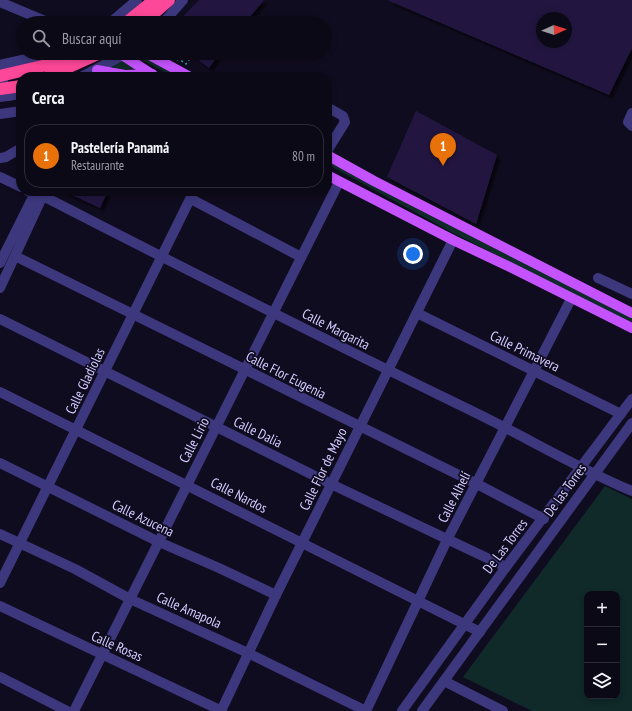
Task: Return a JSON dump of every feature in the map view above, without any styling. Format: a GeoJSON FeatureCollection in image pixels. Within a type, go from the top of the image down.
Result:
{"type":"FeatureCollection","features":[{"type":"Feature","properties":{"kind":"highway"},"geometry":{"type":"LineString","coordinates":[[135,16],[154,0]]}},
{"type":"Feature","properties":{"kind":"highway"},"geometry":{"type":"LineString","coordinates":[[151,16],[169,0]]}},
{"type":"Feature","properties":{"kind":"highway"},"geometry":{"type":"LineString","coordinates":[[17,72],[61,60]]}},
{"type":"Feature","properties":{"kind":"highway"},"geometry":{"type":"LineString","coordinates":[[58,72],[85,60]]}},
{"type":"Feature","properties":{"kind":"highway"},"geometry":{"type":"LineString","coordinates":[[0,76],[16,72]]}},
{"type":"Feature","properties":{"kind":"highway"},"geometry":{"type":"LineString","coordinates":[[3,94],[16,88]]}},
{"type":"Feature","properties":{"kind":"main road"},"geometry":{"type":"LineString","coordinates":[[132,60],[149,72]]}},
{"type":"Feature","properties":{"kind":"main road"},"geometry":{"type":"LineString","coordinates":[[163,60],[182,72]]}},
{"type":"Feature","properties":{"kind":"main road"},"geometry":{"type":"LineString","coordinates":[[332,158],[381,185],[632,313]]}},
{"type":"Feature","properties":{"kind":"main road"},"geometry":{"type":"LineString","coordinates":[[332,178],[453,240],[632,328]]}},
{"type":"Feature","properties":{"kind":"street"},"geometry":{"type":"LineString","coordinates":[[118,16],[137,0]]}},
{"type":"Feature","properties":{"kind":"street"},"geometry":{"type":"LineString","coordinates":[[169,16],[184,0]]}},
{"type":"Feature","properties":{"kind":"street"},"geometry":{"type":"LineString","coordinates":[[0,2],[33,16]]}},
{"type":"Feature","properties":{"kind":"street"},"geometry":{"type":"LineString","coordinates":[[16,94],[3,94],[3,65],[25,60]]}},
{"type":"Feature","properties":{"kind":"street"},"geometry":{"type":"LineString","coordinates":[[35,60],[41,68],[41,72]]}},
{"type":"Feature","properties":{"kind":"street"},"geometry":{"type":"LineString","coordinates":[[95,72],[114,60]]}},
{"type":"Feature","properties":{"kind":"street"},"geometry":{"type":"LineString","coordinates":[[332,110],[345,118],[345,122],[332,140]]}},
{"type":"Feature","properties":{"kind":"street"},"geometry":{"type":"LineString","coordinates":[[0,114],[16,112]]}},
{"type":"Feature","properties":{"kind":"street"},"geometry":{"type":"LineString","coordinates":[[0,158],[6,157],[16,151]]}},
{"type":"Feature","properties":{"kind":"street"},"geometry":{"type":"LineString","coordinates":[[0,177],[16,185]]}},
{"type":"Feature","properties":{"kind":"street","name":"Calle Lirio"},"geometry":{"type":"LineString","coordinates":[[332,196],[339,182]]}},
{"type":"Feature","properties":{"kind":"street"},"geometry":{"type":"LineString","coordinates":[[0,263],[3,250],[35,196]]}},
{"type":"Feature","properties":{"kind":"street"},"geometry":{"type":"LineString","coordinates":[[0,288],[15,256],[36,196]]}},
{"type":"Feature","properties":{"kind":"street","name":"Calle Margarita"},"geometry":{"type":"LineString","coordinates":[[43,196],[161,257],[504,427],[594,475],[632,491]]}},
{"type":"Feature","properties":{"kind":"street","name":"Calle Gladiolas"},"geometry":{"type":"LineString","coordinates":[[0,583],[192,196]]}},
{"type":"Feature","properties":{"kind":"street"},"geometry":{"type":"LineString","coordinates":[[194,196],[301,257]]}},
{"type":"Feature","properties":{"kind":"street","name":"Calle Lirio"},"geometry":{"type":"LineString","coordinates":[[74,711],[332,196]]}},
{"type":"Feature","properties":{"kind":"street","name":"Calle Flor de Mayo"},"geometry":{"type":"LineString","coordinates":[[222,711],[276,595],[453,240]]}},
{"type":"Feature","properties":{"kind":"street","name":"Calle Flor Eugenia"},"geometry":{"type":"LineString","coordinates":[[15,256],[477,484],[544,519]]}},
{"type":"Feature","properties":{"kind":"street"},"geometry":{"type":"LineString","coordinates":[[598,278],[632,294]]}},
{"type":"Feature","properties":{"kind":"street","name":"Calle Alhelí"},"geometry":{"type":"LineString","coordinates":[[366,711],[417,600],[477,484],[504,427],[571,299]]}},
{"type":"Feature","properties":{"kind":"street","name":"Calle Primavera"},"geometry":{"type":"LineString","coordinates":[[417,313],[621,414]]}},
{"type":"Feature","properties":{"kind":"street","name":"Calle Dalia"},"geometry":{"type":"LineString","coordinates":[[0,319],[331,484],[506,568]]}},
{"type":"Feature","properties":{"kind":"street","name":"Calle Nardos"},"geometry":{"type":"LineString","coordinates":[[0,392],[465,624]]}},
{"type":"Feature","properties":{"kind":"street","name":"De Las Torres"},"geometry":{"type":"LineString","coordinates":[[402,711],[632,399]]}},
{"type":"Feature","properties":{"kind":"street","name":"De las Torres"},"geometry":{"type":"LineString","coordinates":[[422,711],[632,423]]}},
{"type":"Feature","properties":{"kind":"street","name":"Calle Azucena"},"geometry":{"type":"LineString","coordinates":[[0,463],[159,542],[220,568],[276,595]]}},
{"type":"Feature","properties":{"kind":"street","name":"Calle Amapola"},"geometry":{"type":"LineString","coordinates":[[0,534],[74,569],[130,599],[248,653],[366,711]]}},
{"type":"Feature","properties":{"kind":"street","name":"Calle Rosas"},"geometry":{"type":"LineString","coordinates":[[0,606],[102,656],[165,683],[222,711]]}},
{"type":"Feature","properties":{"kind":"street"},"geometry":{"type":"LineString","coordinates":[[465,624],[480,632]]}},
{"type":"Feature","properties":{"kind":"street"},"geometry":{"type":"LineString","coordinates":[[0,676],[67,711]]}},
{"type":"Feature","properties":{"kind":"street"},"geometry":{"type":"LineString","coordinates":[[444,681],[503,711]]}},
{"type":"Feature","properties":{"kind":"path"},"geometry":{"type":"LineString","coordinates":[[180,60],[186,64],[189,60]]}},
{"type":"Feature","properties":{"kind":"green space"},"geometry":{"type":"Polygon","coordinates":[[[125,60],[138,69],[118,70],[112,66],[113,64],[125,60]]]}},
{"type":"Feature","properties":{"kind":"green space"},"geometry":{"type":"Polygon","coordinates":[[[143,60],[153,60],[173,72],[164,72],[143,60]]]}},
{"type":"Feature","properties":{"kind":"green space"},"geometry":{"type":"Polygon","coordinates":[[[332,163],[417,209],[632,316],[632,323],[451,232],[332,167],[332,163]]]}},
{"type":"Feature","properties":{"kind":"green space"},"geometry":{"type":"Polygon","coordinates":[[[605,486],[632,499],[632,711],[532,711],[463,677],[605,486]]]}},
{"type":"Feature","properties":{"kind":"building"},"geometry":{"type":"Polygon","coordinates":[[[199,0],[264,0],[251,16],[184,16],[199,0]]]}},
{"type":"Feature","properties":{"kind":"building"},"geometry":{"type":"Polygon","coordinates":[[[387,0],[632,0],[632,48],[609,95],[387,0]]]}},
{"type":"Feature","properties":{"kind":"building"},"geometry":{"type":"Polygon","coordinates":[[[198,60],[215,60],[209,68],[198,60]]]}},
{"type":"Feature","properties":{"kind":"building"},"geometry":{"type":"Polygon","coordinates":[[[416,111],[497,155],[476,224],[387,177],[416,111]]]}},
{"type":"Feature","properties":{"kind":"building"},"geometry":{"type":"Polygon","coordinates":[[[74,196],[106,196],[100,208],[74,196]]]}},
{"type":"Feature","properties":{"kind":"place","name":"Pastelería Panamá"},"geometry":{"type":"Point","coordinates":[443,166]}}]}
